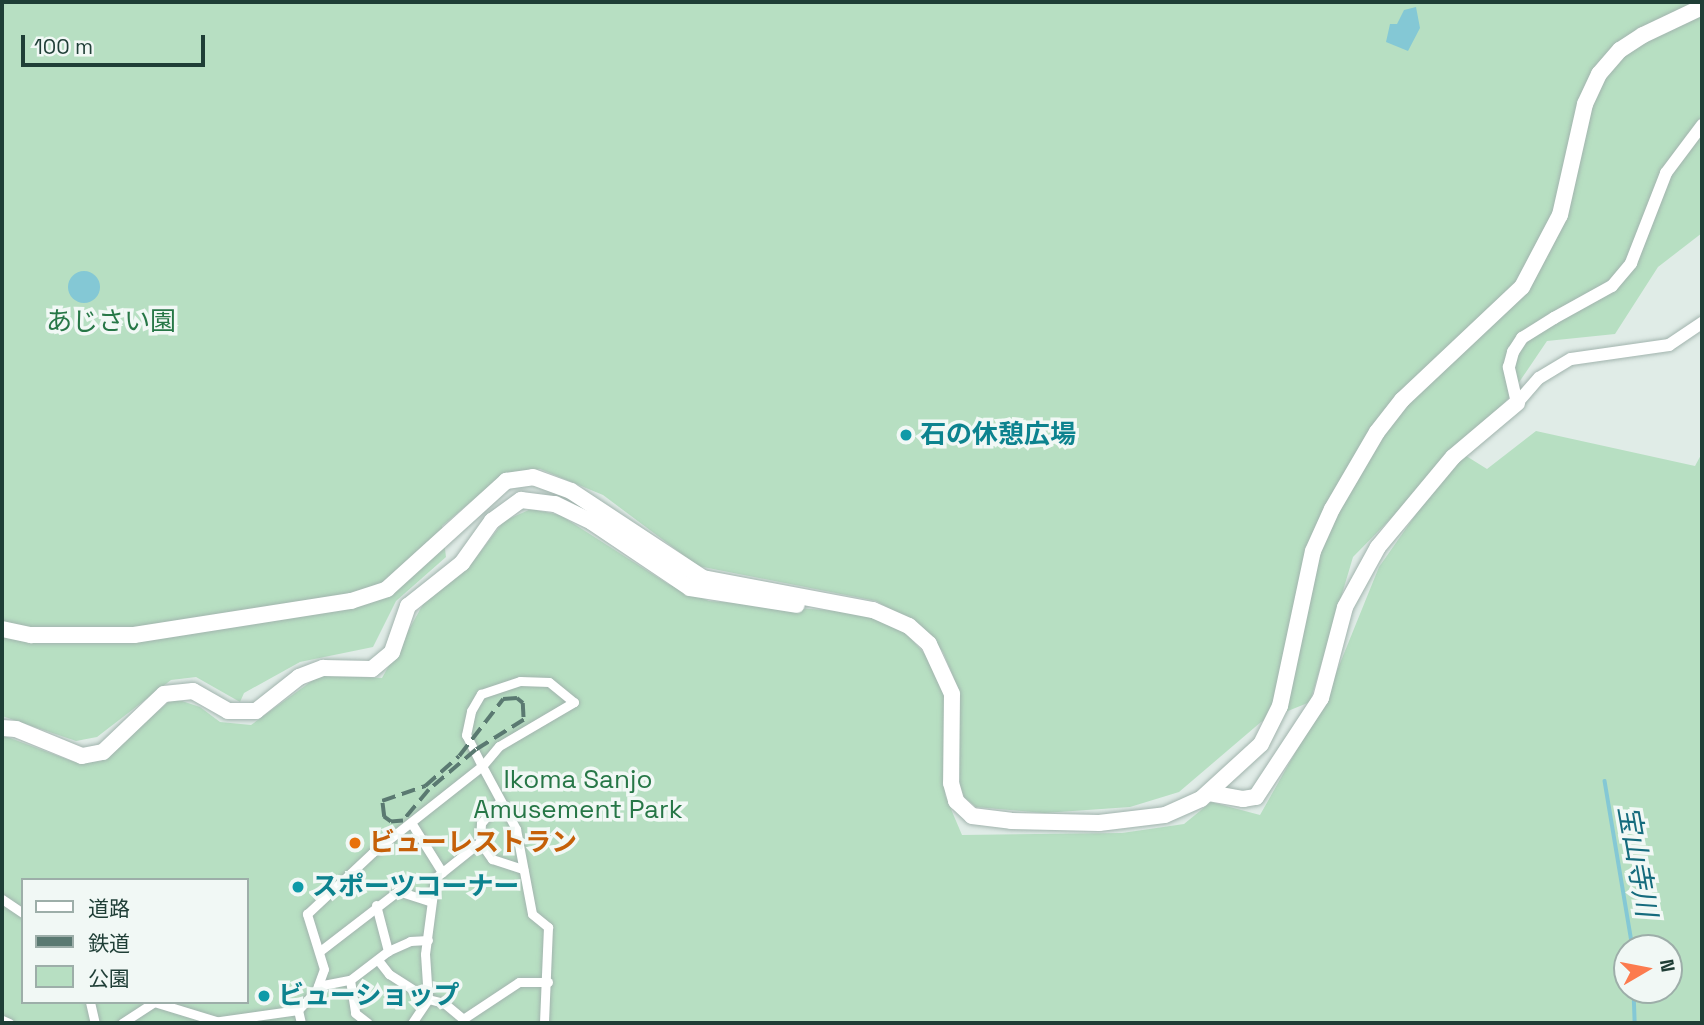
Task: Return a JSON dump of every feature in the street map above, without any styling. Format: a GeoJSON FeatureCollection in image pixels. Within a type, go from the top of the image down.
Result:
{"type":"FeatureCollection","features":[{"type":"Feature","properties":{"kind":"street"},"geometry":{"type":"LineString","coordinates":[[2,629],[32,635],[134,635],[351,601],[387,589],[506,481],[533,477],[571,491],[615,518],[694,574],[808,600],[873,610],[909,626],[929,644],[953,694],[953,793],[972,816],[1012,821],[1134,821],[1165,816],[1209,793],[1261,744],[1280,706],[1313,551],[1377,432],[1402,400],[1522,287],[1544,251],[1560,215],[1585,104],[1598,74],[1643,35],[1702,7]]}},
{"type":"Feature","properties":{"kind":"street"},"geometry":{"type":"LineString","coordinates":[[1517,403],[1509,367],[1513,352],[1522,338],[1612,286],[1631,263],[1666,173],[1702,125]]}},
{"type":"Feature","properties":{"kind":"street"},"geometry":{"type":"LineString","coordinates":[[1209,793],[1243,800],[1256,797],[1321,698],[1345,607],[1378,547],[1461,450],[1517,403],[1539,377],[1572,359],[1670,345],[1702,323]]}},
{"type":"Feature","properties":{"kind":"street"},"geometry":{"type":"LineString","coordinates":[[2,728],[16,729],[82,756],[103,752],[164,694],[193,691],[229,711],[256,711],[299,677],[323,668],[372,669],[392,652],[408,606],[462,563],[492,521],[521,500],[555,504],[592,523],[690,588],[771,604],[794,606],[808,600]]}},
{"type":"Feature","properties":{"kind":"street"},"geometry":{"type":"LineString","coordinates":[[206,1023],[298,1010],[318,986],[324,969],[307,914],[373,852],[412,824],[482,766],[499,746],[574,702],[549,682],[510,682],[481,694],[471,711],[466,735],[482,766],[500,801],[516,829],[532,914],[548,927],[548,982],[544,1023]]}},
{"type":"Feature","properties":{"kind":"street"},"geometry":{"type":"LineString","coordinates":[[500,801],[481,823],[480,842],[492,859],[523,869]]}},
{"type":"Feature","properties":{"kind":"street"},"geometry":{"type":"LineString","coordinates":[[412,824],[442,872]]}},
{"type":"Feature","properties":{"kind":"street"},"geometry":{"type":"LineString","coordinates":[[412,1023],[428,999],[428,940],[435,878],[480,842]]}},
{"type":"Feature","properties":{"kind":"street"},"geometry":{"type":"LineString","coordinates":[[320,951],[376,905],[398,891],[431,902]]}},
{"type":"Feature","properties":{"kind":"street"},"geometry":{"type":"LineString","coordinates":[[2,899],[21,912]]}},
{"type":"Feature","properties":{"kind":"street"},"geometry":{"type":"LineString","coordinates":[[376,905],[388,951]]}},
{"type":"Feature","properties":{"kind":"street"},"geometry":{"type":"LineString","coordinates":[[318,986],[350,980],[388,951],[410,941],[428,940]]}},
{"type":"Feature","properties":{"kind":"street"},"geometry":{"type":"LineString","coordinates":[[378,960],[389,974],[428,999],[444,1003],[463,1019],[527,978],[548,982]]}},
{"type":"Feature","properties":{"kind":"street"},"geometry":{"type":"LineString","coordinates":[[350,980],[355,1013],[368,1023]]}},
{"type":"Feature","properties":{"kind":"street"},"geometry":{"type":"LineString","coordinates":[[90,1004],[95,1023]]}},
{"type":"Feature","properties":{"kind":"street"},"geometry":{"type":"LineString","coordinates":[[122,1023],[151,1004]]}},
{"type":"Feature","properties":{"kind":"street"},"geometry":{"type":"LineString","coordinates":[[160,1004],[217,1022]]}},
{"type":"Feature","properties":{"kind":"street"},"geometry":{"type":"LineString","coordinates":[[298,1010],[301,1023]]}},
{"type":"Feature","properties":{"kind":"street"},"geometry":{"type":"LineString","coordinates":[[2,1020],[9,1023]]}},
{"type":"Feature","properties":{"kind":"green space","name":"あじさい園"},"geometry":{"type":"Polygon","coordinates":[[[2,2],[1702,2],[1702,233],[1658,267],[1615,334],[1547,341],[1507,400],[1353,557],[1310,702],[1261,722],[1179,792],[1130,807],[1044,813],[976,807],[964,797],[960,785],[958,688],[943,652],[923,628],[876,601],[698,566],[603,495],[540,469],[504,474],[442,526],[446,557],[396,601],[373,647],[300,662],[244,693],[240,702],[196,677],[171,680],[97,737],[76,741],[2,716],[2,2]]]}},
{"type":"Feature","properties":{"kind":"green space","name":"Ikoma Sanjo Amusement Park"},"geometry":{"type":"Polygon","coordinates":[[[1536,431],[1695,466],[1702,453],[1702,1023],[2,1023],[2,735],[77,763],[101,761],[173,698],[200,707],[220,722],[251,725],[320,675],[382,678],[427,597],[468,568],[504,521],[531,509],[560,515],[668,584],[709,601],[863,613],[901,628],[933,663],[949,710],[945,795],[962,835],[1122,833],[1184,824],[1211,802],[1260,815],[1326,698],[1379,567],[1463,454],[1487,469],[1536,431]]]}},
{"type":"Feature","properties":{"kind":"water"},"geometry":{"type":"Polygon","coordinates":[[[1416,7],[1420,28],[1408,51],[1386,42],[1390,24],[1397,24],[1404,10],[1416,7]]]}},
{"type":"Feature","properties":{"kind":"water"},"geometry":{"type":"Polygon","coordinates":[[[84,271],[95,276],[100,287],[95,298],[84,303],[73,298],[68,287],[73,276],[84,271]]]}},
{"type":"Feature","properties":{"kind":"waterway","name":"宝山寺川"},"geometry":{"type":"LineString","coordinates":[[1605,781],[1631,934]]}},
{"type":"Feature","properties":{"kind":"waterway","name":"宝山寺川"},"geometry":{"type":"LineString","coordinates":[[1634,1004],[1635,1023]]}},
{"type":"Feature","properties":{"kind":"railway"},"geometry":{"type":"LineString","coordinates":[[517,698],[523,703],[524,720],[476,750],[429,790],[403,821],[391,822],[384,817],[382,801],[425,786],[459,756],[503,699],[517,698]]}},
{"type":"Feature","properties":{"kind":"place","name":"石の休憩広場"},"geometry":{"type":"Point","coordinates":[906,435]}},
{"type":"Feature","properties":{"kind":"place","name":"ビューレストラン"},"geometry":{"type":"Point","coordinates":[355,843]}},
{"type":"Feature","properties":{"kind":"place","name":"スポーツコーナー"},"geometry":{"type":"Point","coordinates":[298,887]}},
{"type":"Feature","properties":{"kind":"place","name":"ビューショップ"},"geometry":{"type":"Point","coordinates":[264,996]}}]}
